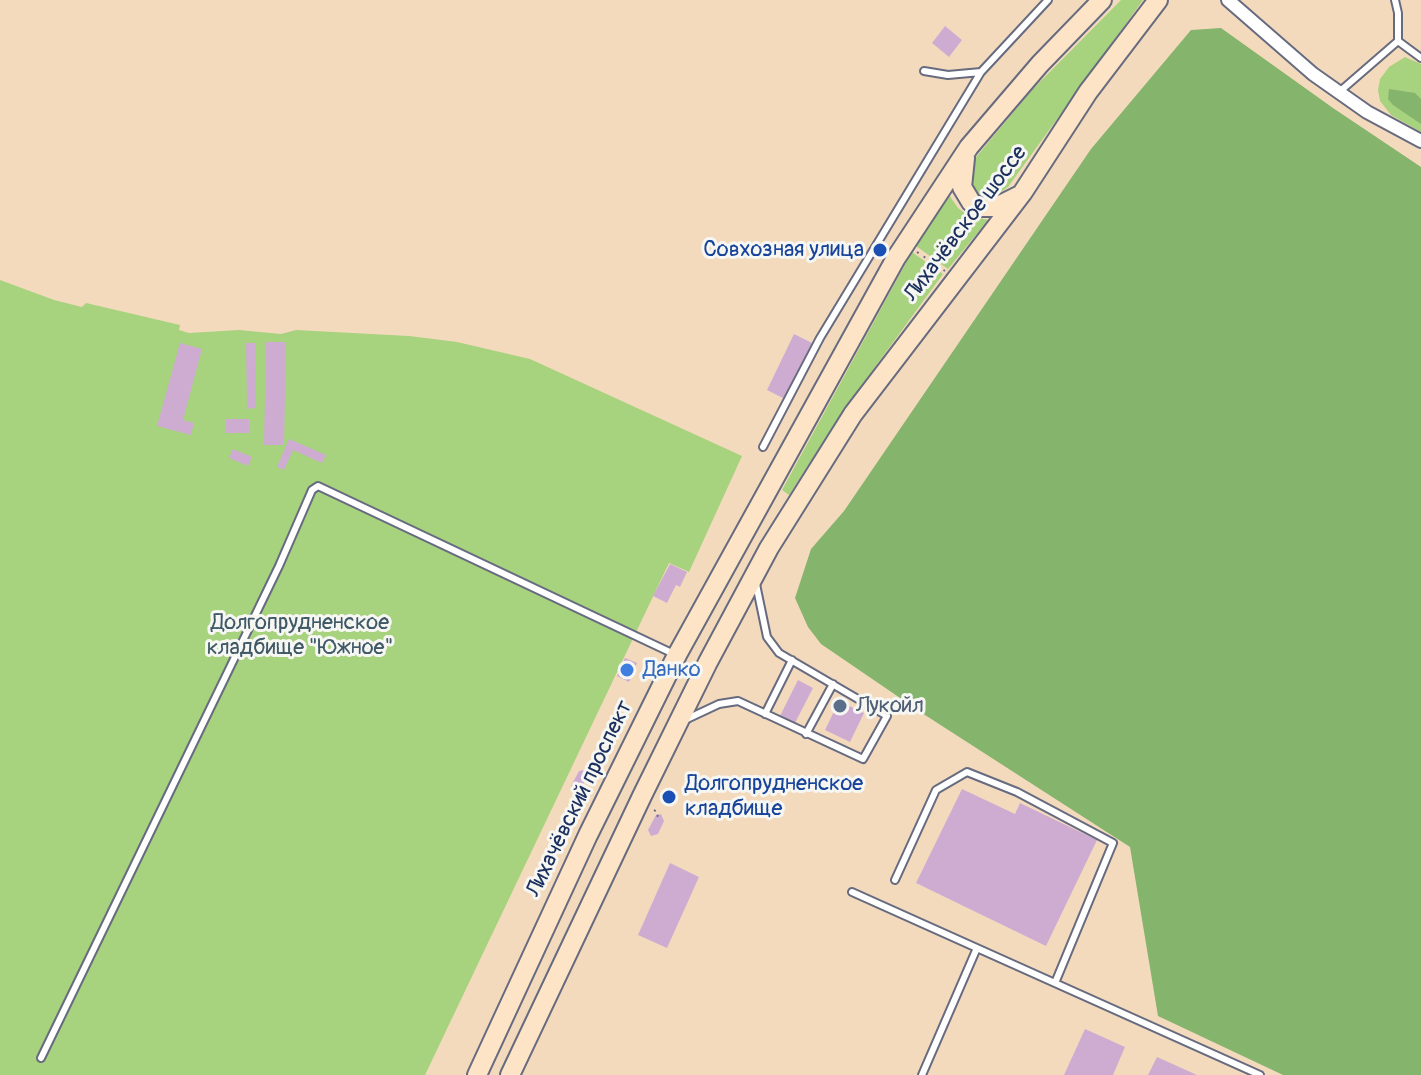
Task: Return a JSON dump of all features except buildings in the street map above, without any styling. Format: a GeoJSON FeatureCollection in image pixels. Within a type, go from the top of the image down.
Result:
{"type":"FeatureCollection","features":[{"type":"Feature","properties":{"kind":"main road","name":"Лихачёвское шоссе"},"geometry":{"type":"LineString","coordinates":[[782,464],[905,243],[969,147],[1040,64],[1102,0]]}},
{"type":"Feature","properties":{"kind":"main road","name":"Лихачёвское шоссе"},"geometry":{"type":"LineString","coordinates":[[754,577],[853,414],[1023,192],[1088,92],[1158,0]]}},
{"type":"Feature","properties":{"kind":"main road"},"geometry":{"type":"LineString","coordinates":[[969,147],[961,176],[962,187],[971,202],[978,207],[996,207],[1007,204],[1023,192]]}},
{"type":"Feature","properties":{"kind":"main road","name":"Лихачёвский проспект"},"geometry":{"type":"LineString","coordinates":[[477,1075],[588,835],[677,655],[782,464]]}},
{"type":"Feature","properties":{"kind":"main road"},"geometry":{"type":"LineString","coordinates":[[510,1075],[675,731],[754,577]]}},
{"type":"Feature","properties":{"kind":"street"},"geometry":{"type":"LineString","coordinates":[[1228,0],[1338,93],[1421,141]]}},
{"type":"Feature","properties":{"kind":"lane"},"geometry":{"type":"LineString","coordinates":[[763,447],[820,338],[981,72],[1048,0]]}},
{"type":"Feature","properties":{"kind":"lane"},"geometry":{"type":"LineString","coordinates":[[1338,93],[1398,41],[1395,0]]}},
{"type":"Feature","properties":{"kind":"lane"},"geometry":{"type":"LineString","coordinates":[[1398,41],[1421,58]]}},
{"type":"Feature","properties":{"kind":"lane"},"geometry":{"type":"LineString","coordinates":[[924,71],[948,75],[981,72]]}},
{"type":"Feature","properties":{"kind":"lane"},"geometry":{"type":"LineString","coordinates":[[41,1058],[279,566],[312,490],[318,486],[677,655]]}},
{"type":"Feature","properties":{"kind":"lane"},"geometry":{"type":"LineString","coordinates":[[675,731],[691,716],[719,704],[738,701],[863,759],[887,716],[779,653],[767,637],[754,577]]}},
{"type":"Feature","properties":{"kind":"lane"},"geometry":{"type":"LineString","coordinates":[[765,714],[792,660]]}},
{"type":"Feature","properties":{"kind":"lane"},"geometry":{"type":"LineString","coordinates":[[806,734],[833,684]]}},
{"type":"Feature","properties":{"kind":"lane"},"geometry":{"type":"LineString","coordinates":[[895,880],[936,790],[967,772],[1017,792],[1113,843],[1055,983]]}},
{"type":"Feature","properties":{"kind":"lane"},"geometry":{"type":"LineString","coordinates":[[852,892],[1260,1075]]}},
{"type":"Feature","properties":{"kind":"lane"},"geometry":{"type":"LineString","coordinates":[[922,1075],[977,948]]}},
{"type":"Feature","properties":{"kind":"path"},"geometry":{"type":"LineString","coordinates":[[914,249],[946,272]]}},
{"type":"Feature","properties":{"kind":"path"},"geometry":{"type":"LineString","coordinates":[[579,785],[575,792],[585,797]]}},
{"type":"Feature","properties":{"kind":"path"},"geometry":{"type":"LineString","coordinates":[[652,809],[659,813],[655,821]]}},
{"type":"Feature","properties":{"kind":"green space"},"geometry":{"type":"Polygon","coordinates":[[[1121,0],[1143,0],[1008,187],[993,198],[976,194],[971,189],[969,169],[972,162],[1032,90],[1121,0]]]}},
{"type":"Feature","properties":{"kind":"green space"},"geometry":{"type":"Polygon","coordinates":[[[1221,28],[1421,167],[1421,1075],[1283,1075],[1158,1016],[1130,847],[821,644],[808,627],[795,598],[811,549],[844,511],[1091,149],[1191,30],[1221,28]]]}},
{"type":"Feature","properties":{"kind":"green space"},"geometry":{"type":"Polygon","coordinates":[[[1405,57],[1421,64],[1421,132],[1391,115],[1380,101],[1380,79],[1389,67],[1405,57]]]}},
{"type":"Feature","properties":{"kind":"green space"},"geometry":{"type":"Polygon","coordinates":[[[1389,89],[1415,93],[1421,99],[1421,124],[1393,105],[1388,99],[1389,89]]]}},
{"type":"Feature","properties":{"kind":"green space"},"geometry":{"type":"Polygon","coordinates":[[[949,195],[967,215],[988,220],[948,269],[916,246],[949,195]]]}},
{"type":"Feature","properties":{"kind":"green space"},"geometry":{"type":"Polygon","coordinates":[[[912,252],[943,274],[845,408],[789,495],[782,490],[912,252]]]}},
{"type":"Feature","properties":{"kind":"green space","name":"Долгопрудненское кладбище \"Южное\""},"geometry":{"type":"Polygon","coordinates":[[[0,280],[82,307],[86,303],[180,325],[179,330],[189,333],[239,330],[281,334],[296,330],[409,336],[457,342],[530,359],[742,456],[689,572],[669,563],[425,1075],[0,1075],[0,280]]]}},
{"type":"Feature","properties":{"kind":"place","name":"Совхозная улица"},"geometry":{"type":"Point","coordinates":[880,250]}},
{"type":"Feature","properties":{"kind":"place","name":"Данко"},"geometry":{"type":"Point","coordinates":[627,670]}},
{"type":"Feature","properties":{"kind":"place","name":"Лукойл"},"geometry":{"type":"Point","coordinates":[840,706]}},
{"type":"Feature","properties":{"kind":"place","name":"Долгопрудненское кладбище"},"geometry":{"type":"Point","coordinates":[669,797]}}]}
